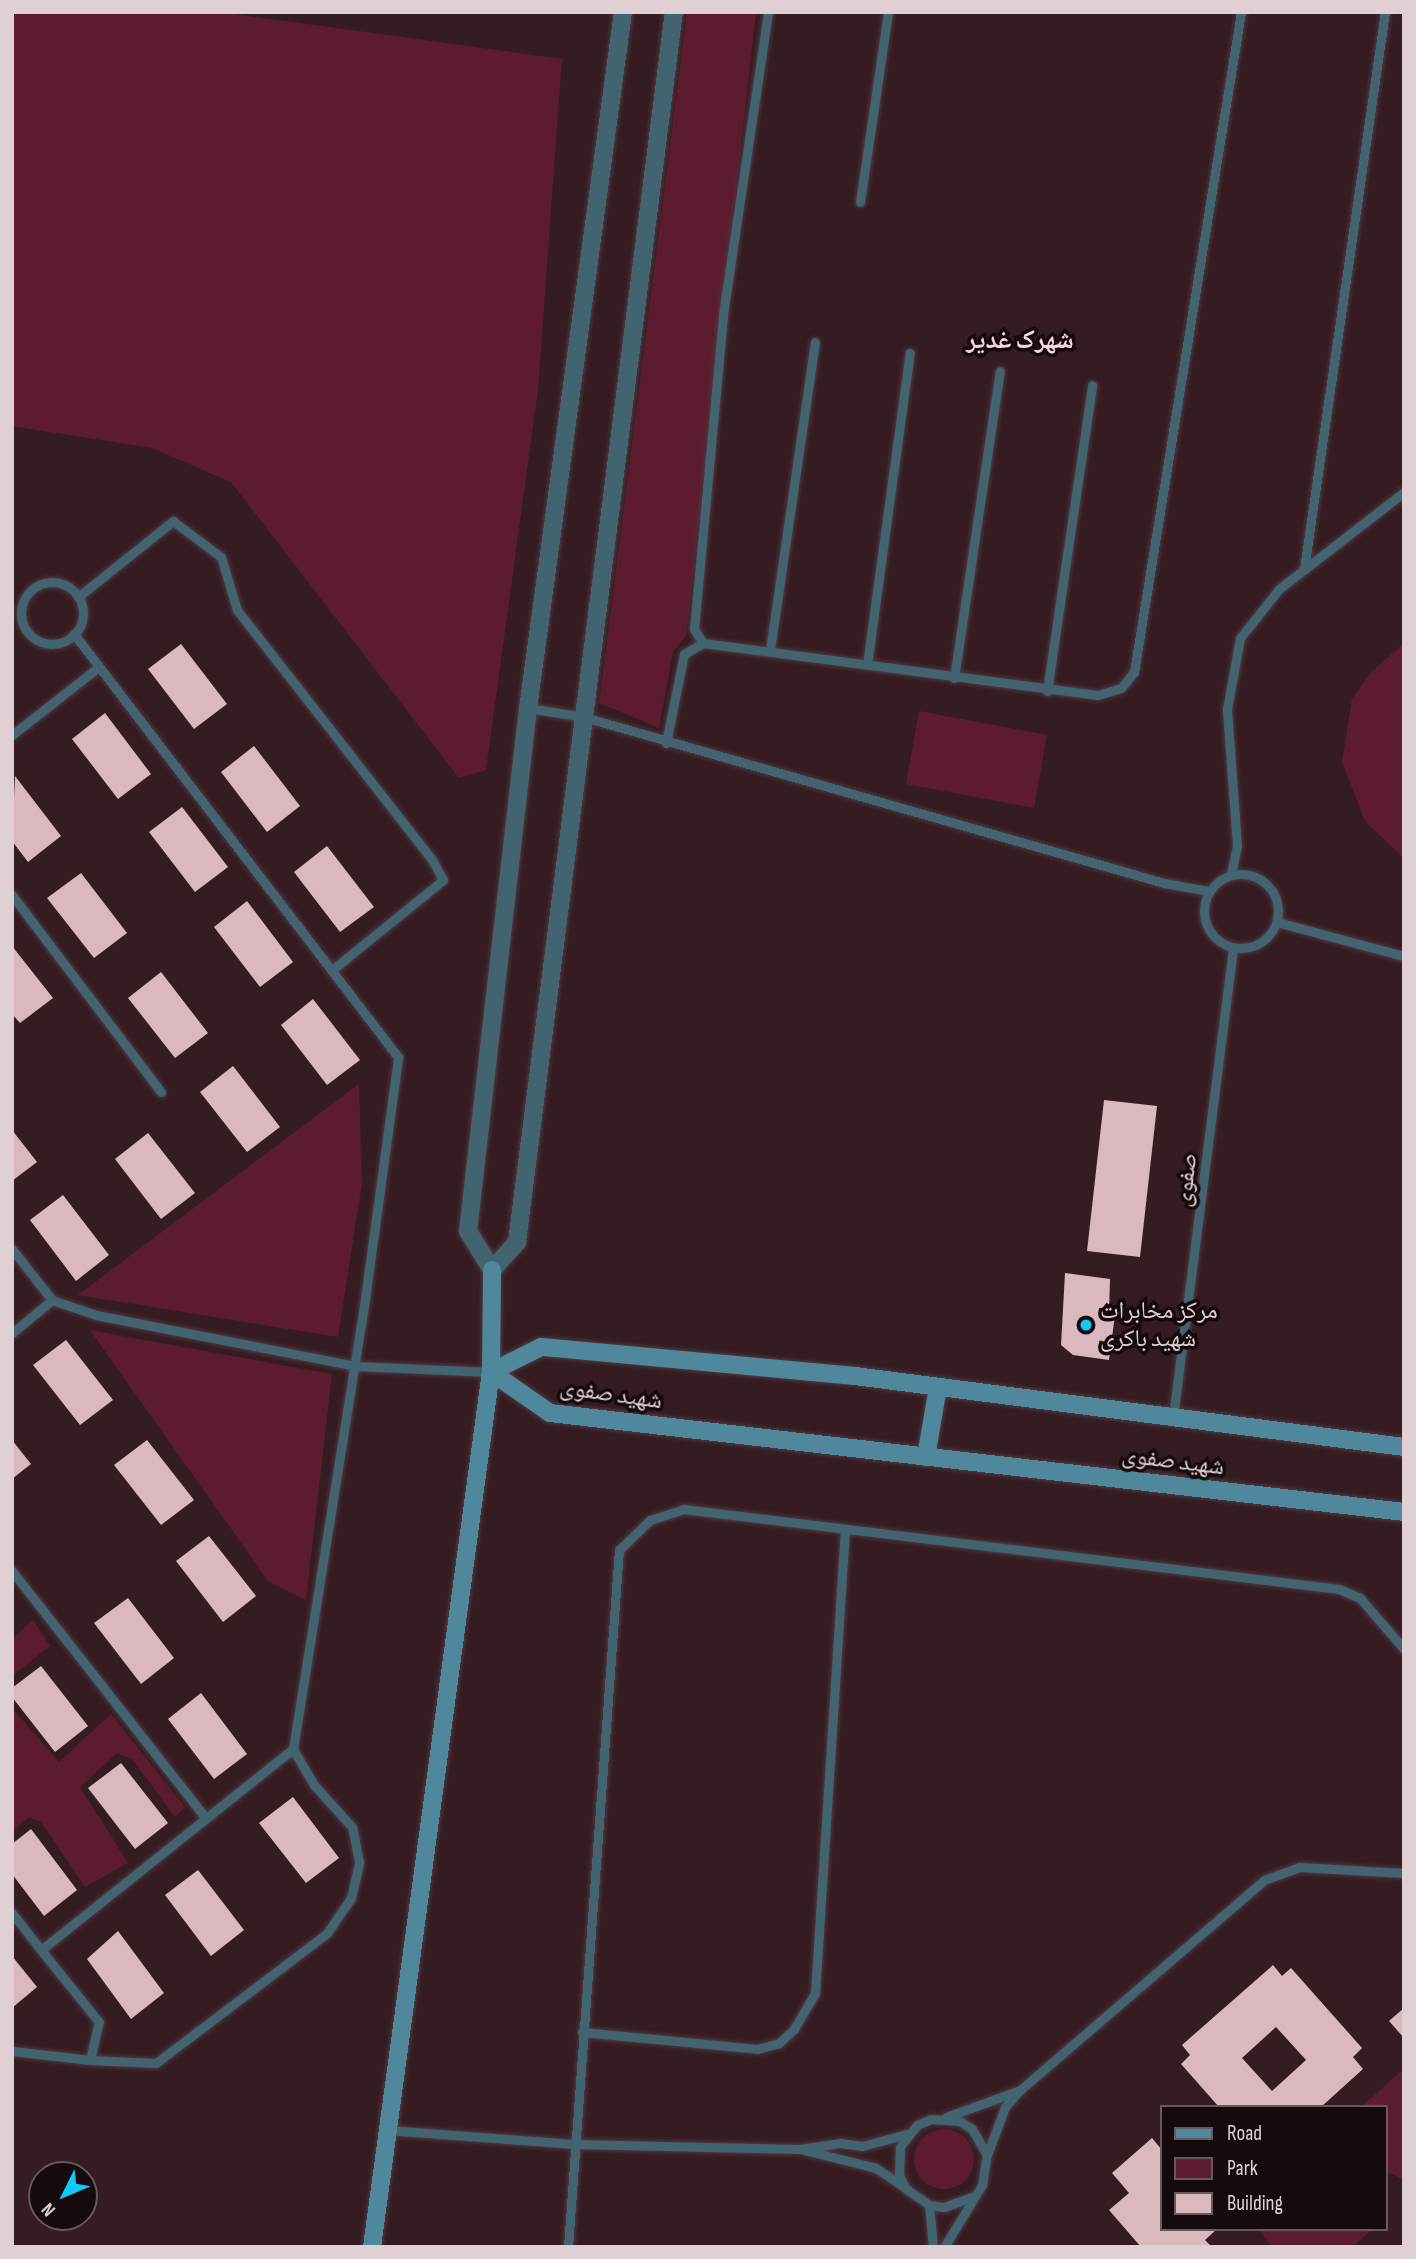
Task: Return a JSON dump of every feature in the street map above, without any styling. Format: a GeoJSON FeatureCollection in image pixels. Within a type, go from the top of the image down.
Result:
{"type":"FeatureCollection","features":[{"type":"Feature","properties":{"kind":"street"},"geometry":{"type":"LineString","coordinates":[[372,2247],[491,1372],[492,1270],[468,1231],[528,708],[623,12]]}},
{"type":"Feature","properties":{"kind":"street"},"geometry":{"type":"LineString","coordinates":[[492,1270],[516,1242],[674,12]]}},
{"type":"Feature","properties":{"kind":"street","name":"شهید صفوی"},"geometry":{"type":"LineString","coordinates":[[1404,1447],[938,1387],[541,1347],[491,1372],[550,1413],[1404,1512]]}},
{"type":"Feature","properties":{"kind":"street"},"geometry":{"type":"LineString","coordinates":[[926,1457],[938,1387]]}},
{"type":"Feature","properties":{"kind":"lane"},"geometry":{"type":"LineString","coordinates":[[703,643],[694,629],[723,314],[768,12]]}},
{"type":"Feature","properties":{"kind":"lane"},"geometry":{"type":"LineString","coordinates":[[860,202],[888,12]]}},
{"type":"Feature","properties":{"kind":"lane"},"geometry":{"type":"LineString","coordinates":[[666,743],[684,654],[703,643],[770,650],[1047,691],[1098,695],[1121,688],[1134,672],[1241,12]]}},
{"type":"Feature","properties":{"kind":"lane"},"geometry":{"type":"LineString","coordinates":[[1304,569],[1385,12]]}},
{"type":"Feature","properties":{"kind":"lane"},"geometry":{"type":"LineString","coordinates":[[770,650],[816,342]]}},
{"type":"Feature","properties":{"kind":"lane"},"geometry":{"type":"LineString","coordinates":[[867,665],[910,353]]}},
{"type":"Feature","properties":{"kind":"lane"},"geometry":{"type":"LineString","coordinates":[[954,678],[1000,371]]}},
{"type":"Feature","properties":{"kind":"lane"},"geometry":{"type":"LineString","coordinates":[[1047,691],[1092,385]]}},
{"type":"Feature","properties":{"kind":"lane"},"geometry":{"type":"LineString","coordinates":[[1231,874],[1237,846],[1227,709],[1240,638],[1279,589],[1404,492]]}},
{"type":"Feature","properties":{"kind":"lane"},"geometry":{"type":"LineString","coordinates":[[78,597],[173,521],[221,557],[237,610],[431,858],[443,880],[334,969]]}},
{"type":"Feature","properties":{"kind":"lane"},"geometry":{"type":"LineString","coordinates":[[43,583],[63,584],[78,597],[82,616],[74,634],[44,643],[27,632],[21,613],[27,594],[43,583]]}},
{"type":"Feature","properties":{"kind":"lane"},"geometry":{"type":"LineString","coordinates":[[12,2051],[90,2060],[156,2063],[327,1933],[351,1898],[359,1862],[352,1828],[314,1785],[293,1749],[355,1366],[398,1057],[334,969],[97,668],[74,634]]}},
{"type":"Feature","properties":{"kind":"lane"},"geometry":{"type":"LineString","coordinates":[[12,735],[97,668]]}},
{"type":"Feature","properties":{"kind":"lane"},"geometry":{"type":"LineString","coordinates":[[528,708],[584,717],[666,743],[1164,883],[1209,891],[1231,874],[1254,875],[1272,889],[1277,922]]}},
{"type":"Feature","properties":{"kind":"lane"},"geometry":{"type":"LineString","coordinates":[[1209,891],[1207,925],[1233,948],[1255,946],[1277,922]]}},
{"type":"Feature","properties":{"kind":"lane"},"geometry":{"type":"LineString","coordinates":[[12,895],[161,1093]]}},
{"type":"Feature","properties":{"kind":"lane"},"geometry":{"type":"LineString","coordinates":[[1277,922],[1404,956]]}},
{"type":"Feature","properties":{"kind":"lane","name":"صفوی"},"geometry":{"type":"LineString","coordinates":[[1173,1417],[1233,948]]}},
{"type":"Feature","properties":{"kind":"lane"},"geometry":{"type":"LineString","coordinates":[[12,1249],[52,1300],[96,1315],[355,1366],[491,1372]]}},
{"type":"Feature","properties":{"kind":"lane"},"geometry":{"type":"LineString","coordinates":[[12,1333],[52,1300]]}},
{"type":"Feature","properties":{"kind":"lane"},"geometry":{"type":"LineString","coordinates":[[568,2247],[619,1550],[650,1520],[682,1509],[1339,1589],[1360,1598],[1404,1649]]}},
{"type":"Feature","properties":{"kind":"lane"},"geometry":{"type":"LineString","coordinates":[[582,2032],[757,2049],[779,2043],[794,2029],[815,1993],[845,1529]]}},
{"type":"Feature","properties":{"kind":"lane"},"geometry":{"type":"LineString","coordinates":[[12,1571],[206,1818]]}},
{"type":"Feature","properties":{"kind":"lane"},"geometry":{"type":"LineString","coordinates":[[41,1950],[293,1749]]}},
{"type":"Feature","properties":{"kind":"lane"},"geometry":{"type":"LineString","coordinates":[[944,2247],[972,2197],[982,2185],[987,2155],[1005,2107],[1020,2091],[1264,1880],[1299,1867],[1404,1873]]}},
{"type":"Feature","properties":{"kind":"lane"},"geometry":{"type":"LineString","coordinates":[[12,1913],[99,2022],[90,2060]]}},
{"type":"Feature","properties":{"kind":"lane"},"geometry":{"type":"LineString","coordinates":[[387,2130],[574,2144],[799,2148],[840,2143],[862,2147],[907,2134],[931,2119],[945,2118],[1020,2091]]}},
{"type":"Feature","properties":{"kind":"lane"},"geometry":{"type":"LineString","coordinates":[[945,2118],[972,2129],[987,2155]]}},
{"type":"Feature","properties":{"kind":"lane"},"geometry":{"type":"LineString","coordinates":[[905,2188],[897,2161],[907,2134]]}},
{"type":"Feature","properties":{"kind":"lane"},"geometry":{"type":"LineString","coordinates":[[799,2148],[876,2168],[929,2205],[944,2207],[972,2197]]}},
{"type":"Feature","properties":{"kind":"lane"},"geometry":{"type":"LineString","coordinates":[[929,2205],[933,2247]]}},
{"type":"Feature","properties":{"kind":"green space"},"geometry":{"type":"Polygon","coordinates":[[[12,12],[219,12],[562,59],[538,390],[486,770],[459,778],[231,482],[152,448],[12,426],[12,12]]]}},
{"type":"Feature","properties":{"kind":"green space"},"geometry":{"type":"Polygon","coordinates":[[[687,12],[756,12],[686,636],[673,652],[659,728],[599,703],[687,12]]]}},
{"type":"Feature","properties":{"kind":"green space"},"geometry":{"type":"Polygon","coordinates":[[[1404,643],[1404,859],[1365,821],[1342,762],[1352,699],[1370,673],[1404,643]]]}},
{"type":"Feature","properties":{"kind":"green space"},"geometry":{"type":"Polygon","coordinates":[[[919,711],[1047,735],[1034,808],[906,784],[919,711]]]}},
{"type":"Feature","properties":{"kind":"green space"},"geometry":{"type":"Polygon","coordinates":[[[359,1084],[362,1183],[338,1337],[78,1295],[359,1084]]]}},
{"type":"Feature","properties":{"kind":"green space"},"geometry":{"type":"Polygon","coordinates":[[[90,1330],[332,1374],[306,1600],[268,1581],[90,1330]]]}},
{"type":"Feature","properties":{"kind":"green space"},"geometry":{"type":"Polygon","coordinates":[[[33,1620],[50,1646],[12,1676],[12,1639],[33,1620]]]}},
{"type":"Feature","properties":{"kind":"green space"},"geometry":{"type":"Polygon","coordinates":[[[12,1708],[59,1762],[111,1714],[185,1807],[175,1817],[132,1759],[117,1753],[80,1787],[128,1863],[85,1887],[41,1822],[29,1817],[12,1832],[12,1708]]]}},
{"type":"Feature","properties":{"kind":"green space"},"geometry":{"type":"Polygon","coordinates":[[[1400,2072],[1404,2072],[1404,2180],[1388,2172],[1388,2105],[1363,2105],[1400,2072]]]}},
{"type":"Feature","properties":{"kind":"green space"},"geometry":{"type":"Polygon","coordinates":[[[944,2129],[965,2138],[974,2159],[965,2180],[944,2189],[923,2180],[914,2159],[923,2138],[944,2129]]]}},
{"type":"Feature","properties":{"kind":"green space"},"geometry":{"type":"Polygon","coordinates":[[[1260,2231],[1371,2231],[1352,2247],[1273,2247],[1260,2231]]]}},
{"type":"Feature","properties":{"kind":"building"},"geometry":{"type":"Polygon","coordinates":[[[181,644],[227,704],[194,729],[148,669],[181,644]]]}},
{"type":"Feature","properties":{"kind":"building"},"geometry":{"type":"Polygon","coordinates":[[[105,713],[151,774],[118,799],[72,739],[105,713]]]}},
{"type":"Feature","properties":{"kind":"building"},"geometry":{"type":"Polygon","coordinates":[[[254,746],[300,806],[267,832],[221,772],[254,746]]]}},
{"type":"Feature","properties":{"kind":"building"},"geometry":{"type":"Polygon","coordinates":[[[15,776],[61,836],[28,862],[12,841],[15,776]]]}},
{"type":"Feature","properties":{"kind":"building"},"geometry":{"type":"Polygon","coordinates":[[[182,807],[228,867],[195,892],[149,832],[182,807]]]}},
{"type":"Feature","properties":{"kind":"building"},"geometry":{"type":"Polygon","coordinates":[[[327,846],[374,907],[340,932],[294,872],[327,846]]]}},
{"type":"Feature","properties":{"kind":"building"},"geometry":{"type":"Polygon","coordinates":[[[81,873],[127,933],[94,958],[47,898],[81,873]]]}},
{"type":"Feature","properties":{"kind":"building"},"geometry":{"type":"Polygon","coordinates":[[[247,901],[293,962],[260,987],[214,927],[247,901]]]}},
{"type":"Feature","properties":{"kind":"building"},"geometry":{"type":"Polygon","coordinates":[[[12,946],[53,998],[20,1023],[12,1014],[12,946]]]}},
{"type":"Feature","properties":{"kind":"building"},"geometry":{"type":"Polygon","coordinates":[[[161,972],[208,1033],[175,1058],[128,998],[161,972]]]}},
{"type":"Feature","properties":{"kind":"building"},"geometry":{"type":"Polygon","coordinates":[[[313,999],[360,1060],[327,1085],[281,1025],[313,999]]]}},
{"type":"Feature","properties":{"kind":"building"},"geometry":{"type":"Polygon","coordinates":[[[233,1066],[280,1127],[247,1152],[200,1092],[233,1066]]]}},
{"type":"Feature","properties":{"kind":"building"},"geometry":{"type":"Polygon","coordinates":[[[1104,1100],[1157,1106],[1140,1257],[1087,1251],[1104,1100]]]}},
{"type":"Feature","properties":{"kind":"building"},"geometry":{"type":"Polygon","coordinates":[[[12,1130],[37,1162],[12,1181],[12,1130]]]}},
{"type":"Feature","properties":{"kind":"building"},"geometry":{"type":"Polygon","coordinates":[[[148,1133],[195,1193],[161,1219],[115,1159],[148,1133]]]}},
{"type":"Feature","properties":{"kind":"building"},"geometry":{"type":"Polygon","coordinates":[[[63,1195],[109,1255],[76,1281],[30,1220],[63,1195]]]}},
{"type":"Feature","properties":{"kind":"building","name":"مرکز مخابرات شهید باکری"},"geometry":{"type":"Polygon","coordinates":[[[1065,1273],[1110,1279],[1109,1315],[1115,1315],[1109,1360],[1073,1355],[1061,1345],[1065,1273]]]}},
{"type":"Feature","properties":{"kind":"building"},"geometry":{"type":"Polygon","coordinates":[[[66,1340],[113,1400],[80,1425],[33,1365],[66,1340]]]}},
{"type":"Feature","properties":{"kind":"building"},"geometry":{"type":"Polygon","coordinates":[[[12,1440],[31,1464],[12,1479],[12,1440]]]}},
{"type":"Feature","properties":{"kind":"building"},"geometry":{"type":"Polygon","coordinates":[[[147,1440],[194,1500],[161,1525],[114,1465],[147,1440]]]}},
{"type":"Feature","properties":{"kind":"building"},"geometry":{"type":"Polygon","coordinates":[[[209,1536],[256,1596],[223,1622],[176,1561],[209,1536]]]}},
{"type":"Feature","properties":{"kind":"building"},"geometry":{"type":"Polygon","coordinates":[[[128,1598],[174,1658],[141,1684],[94,1623],[128,1598]]]}},
{"type":"Feature","properties":{"kind":"building"},"geometry":{"type":"Polygon","coordinates":[[[41,1666],[88,1726],[55,1752],[12,1697],[12,1688],[41,1666]]]}},
{"type":"Feature","properties":{"kind":"building"},"geometry":{"type":"Polygon","coordinates":[[[201,1693],[247,1754],[214,1779],[168,1719],[201,1693]]]}},
{"type":"Feature","properties":{"kind":"building"},"geometry":{"type":"Polygon","coordinates":[[[121,1763],[168,1823],[135,1849],[88,1788],[121,1763]]]}},
{"type":"Feature","properties":{"kind":"building"},"geometry":{"type":"Polygon","coordinates":[[[293,1797],[339,1858],[306,1883],[259,1823],[293,1797]]]}},
{"type":"Feature","properties":{"kind":"building"},"geometry":{"type":"Polygon","coordinates":[[[31,1829],[77,1890],[44,1916],[12,1874],[12,1844],[31,1829]]]}},
{"type":"Feature","properties":{"kind":"building"},"geometry":{"type":"Polygon","coordinates":[[[198,1870],[244,1930],[211,1956],[165,1895],[198,1870]]]}},
{"type":"Feature","properties":{"kind":"building"},"geometry":{"type":"Polygon","coordinates":[[[118,1931],[164,1993],[131,2019],[87,1959],[118,1931]]]}},
{"type":"Feature","properties":{"kind":"building"},"geometry":{"type":"Polygon","coordinates":[[[12,1956],[37,1987],[12,2008],[12,1956]]]}},
{"type":"Feature","properties":{"kind":"building"},"geometry":{"type":"Polygon","coordinates":[[[1273,1965],[1282,1976],[1291,1968],[1362,2048],[1353,2057],[1363,2069],[1323,2105],[1217,2105],[1181,2064],[1190,2055],[1182,2045],[1273,1965]],[[1276,2027],[1242,2058],[1272,2091],[1306,2060],[1276,2027]]]}},
{"type":"Feature","properties":{"kind":"building"},"geometry":{"type":"Polygon","coordinates":[[[1404,2008],[1404,2038],[1389,2021],[1404,2008]]]}},
{"type":"Feature","properties":{"kind":"building"},"geometry":{"type":"Polygon","coordinates":[[[1152,2138],[1160,2148],[1160,2231],[1215,2231],[1205,2240],[1212,2247],[1141,2247],[1109,2210],[1129,2193],[1112,2173],[1152,2138]]]}},
{"type":"Feature","properties":{"kind":"place","name":"مرکز مخابرات شهید باکری"},"geometry":{"type":"Point","coordinates":[1086,1325]}},
{"type":"Feature","properties":{"kind":"district","name":"شهرک غدیر"},"geometry":{"type":"Point","coordinates":[1020,341]}}]}
